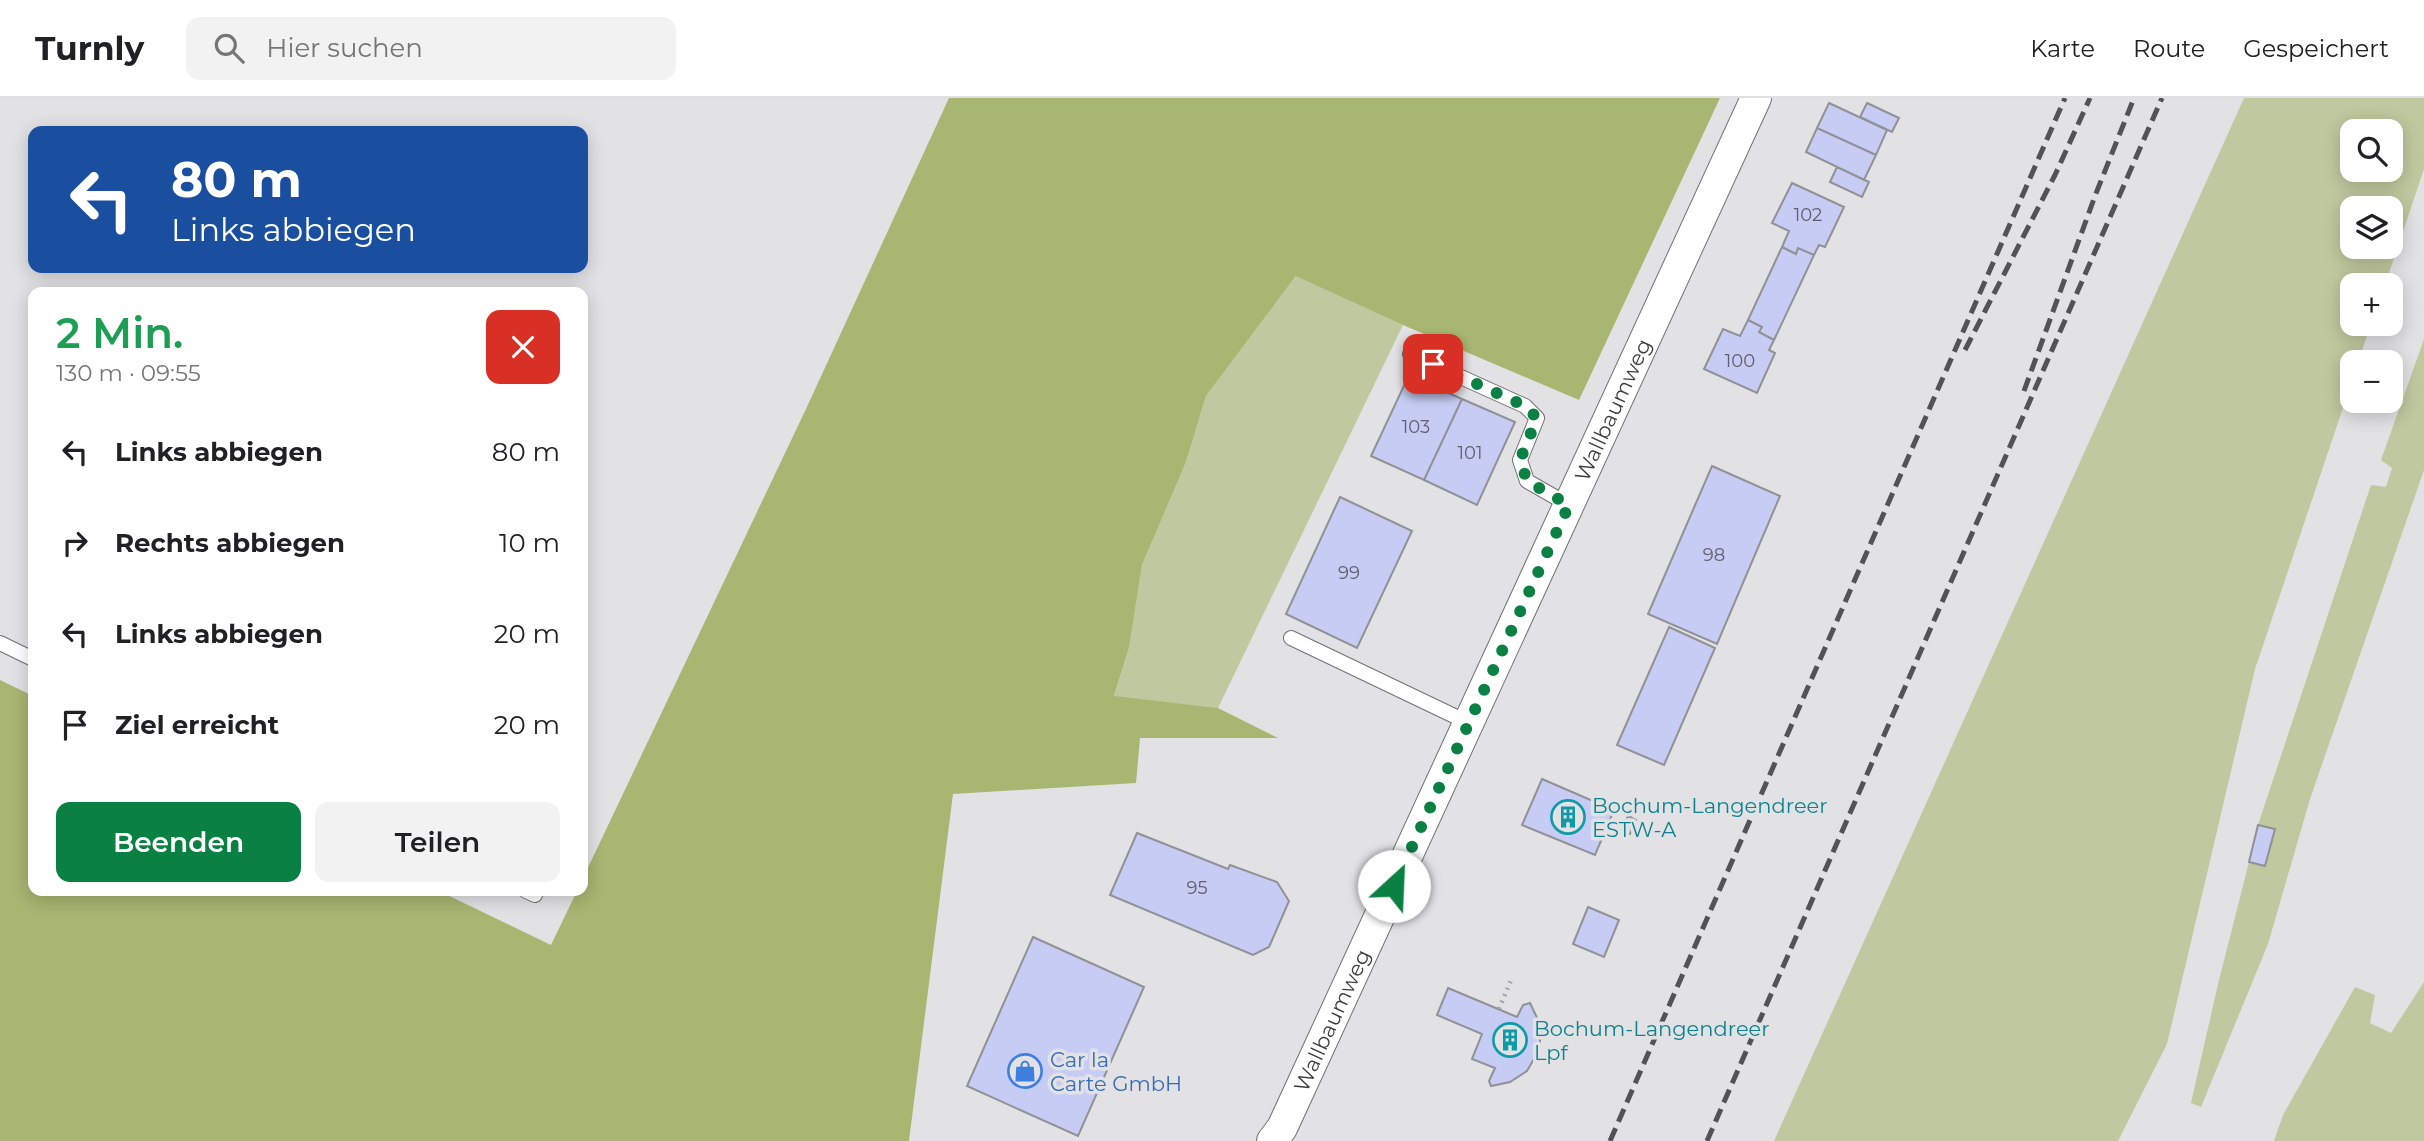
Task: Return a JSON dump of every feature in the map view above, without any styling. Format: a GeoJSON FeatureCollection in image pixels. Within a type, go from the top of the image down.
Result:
{"type":"FeatureCollection","features":[{"type":"Feature","properties":{"kind":"street","name":"Wallbaumweg"},"geometry":{"type":"LineString","coordinates":[[1272,1141],[1282,1128],[1756,98]]}},
{"type":"Feature","properties":{"kind":"lane"},"geometry":{"type":"LineString","coordinates":[[1410,354],[1525,406],[1537,418],[1520,460],[1527,481],[1569,505]]}},
{"type":"Feature","properties":{"kind":"lane"},"geometry":{"type":"LineString","coordinates":[[1291,638],[1469,723]]}},
{"type":"Feature","properties":{"kind":"lane"},"geometry":{"type":"LineString","coordinates":[[0,643],[28,657]]}},
{"type":"Feature","properties":{"kind":"path"},"geometry":{"type":"LineString","coordinates":[[1499,1009],[1512,978]]}},
{"type":"Feature","properties":{"kind":"green space"},"geometry":{"type":"Polygon","coordinates":[[[949,98],[1720,98],[1579,400],[1296,276],[1206,396],[1186,462],[1142,565],[1129,648],[1114,696],[1218,708],[1278,738],[1140,738],[1136,783],[953,794],[909,1141],[0,1141],[0,680],[28,694],[28,896],[449,896],[551,945],[575,896],[588,896],[588,867],[806,409],[949,98]]]}},
{"type":"Feature","properties":{"kind":"green space"},"geometry":{"type":"Polygon","coordinates":[[[2244,98],[2424,98],[2424,169],[2403,231],[2403,196],[2340,196],[2340,259],[2394,259],[2389,273],[2340,273],[2340,336],[2367,336],[2362,350],[2340,350],[2341,413],[2255,669],[2167,1044],[2118,1141],[1774,1141],[2244,98]]]}},
{"type":"Feature","properties":{"kind":"green space"},"geometry":{"type":"Polygon","coordinates":[[[1297,275],[1403,325],[1218,708],[1114,697],[1129,648],[1142,565],[1186,462],[1206,396],[1297,275]]]}},
{"type":"Feature","properties":{"kind":"green space"},"geometry":{"type":"Polygon","coordinates":[[[2424,339],[2424,470],[2310,799],[2268,944],[2201,1107],[2191,1103],[2249,862],[2265,866],[2275,830],[2258,825],[2371,485],[2386,487],[2392,468],[2381,460],[2398,413],[2403,413],[2403,398],[2424,339]]]}},
{"type":"Feature","properties":{"kind":"green space"},"geometry":{"type":"Polygon","coordinates":[[[2424,982],[2424,1141],[2274,1141],[2283,1115],[2355,987],[2375,995],[2370,1023],[2391,1033],[2424,982]]]}},
{"type":"Feature","properties":{"kind":"building"},"geometry":{"type":"Polygon","coordinates":[[[1829,103],[1887,130],[1876,155],[1817,128],[1829,103]]]}},
{"type":"Feature","properties":{"kind":"building"},"geometry":{"type":"Polygon","coordinates":[[[1867,103],[1899,118],[1892,132],[1860,117],[1867,103]]]}},
{"type":"Feature","properties":{"kind":"building"},"geometry":{"type":"Polygon","coordinates":[[[1817,128],[1876,155],[1864,180],[1806,152],[1817,128]]]}},
{"type":"Feature","properties":{"kind":"building"},"geometry":{"type":"Polygon","coordinates":[[[1837,167],[1869,182],[1862,197],[1830,182],[1837,167]]]}},
{"type":"Feature","properties":{"kind":"building"},"geometry":{"type":"Polygon","coordinates":[[[1792,183],[1844,207],[1825,247],[1819,245],[1814,255],[1798,248],[1796,254],[1782,247],[1789,231],[1772,223],[1792,183]]]}},
{"type":"Feature","properties":{"kind":"building"},"geometry":{"type":"Polygon","coordinates":[[[1782,247],[1796,254],[1798,248],[1814,255],[1774,340],[1759,332],[1762,327],[1748,320],[1782,247]]]}},
{"type":"Feature","properties":{"kind":"building"},"geometry":{"type":"Polygon","coordinates":[[[1748,320],[1762,327],[1759,332],[1774,340],[1769,350],[1775,353],[1757,393],[1704,369],[1723,329],[1740,336],[1748,320]]]}},
{"type":"Feature","properties":{"kind":"building"},"geometry":{"type":"Polygon","coordinates":[[[1409,375],[1462,399],[1424,480],[1371,456],[1409,375]]]}},
{"type":"Feature","properties":{"kind":"building"},"geometry":{"type":"Polygon","coordinates":[[[1462,399],[1515,422],[1477,505],[1424,480],[1462,399]]]}},
{"type":"Feature","properties":{"kind":"building"},"geometry":{"type":"Polygon","coordinates":[[[1712,466],[1780,496],[1717,644],[1648,614],[1712,466]]]}},
{"type":"Feature","properties":{"kind":"building"},"geometry":{"type":"Polygon","coordinates":[[[1340,497],[1412,531],[1357,648],[1286,614],[1340,497]]]}},
{"type":"Feature","properties":{"kind":"building"},"geometry":{"type":"Polygon","coordinates":[[[1669,627],[1715,648],[1664,765],[1617,745],[1669,627]]]}},
{"type":"Feature","properties":{"kind":"building","name":"Bochum-Langendreer ESTW-A"},"geometry":{"type":"Polygon","coordinates":[[[1542,779],[1614,810],[1595,855],[1522,825],[1542,779]]]}},
{"type":"Feature","properties":{"kind":"building"},"geometry":{"type":"Polygon","coordinates":[[[1628,816],[1636,820],[1630,834],[1621,831],[1628,816]]]}},
{"type":"Feature","properties":{"kind":"building"},"geometry":{"type":"Polygon","coordinates":[[[2258,825],[2275,829],[2265,866],[2249,862],[2258,825]]]}},
{"type":"Feature","properties":{"kind":"building"},"geometry":{"type":"Polygon","coordinates":[[[1137,833],[1228,869],[1230,865],[1277,882],[1289,901],[1269,947],[1253,955],[1110,895],[1137,833]]]}},
{"type":"Feature","properties":{"kind":"building"},"geometry":{"type":"Polygon","coordinates":[[[1588,907],[1619,920],[1604,957],[1573,944],[1588,907]]]}},
{"type":"Feature","properties":{"kind":"building"},"geometry":{"type":"Polygon","coordinates":[[[1033,937],[1144,987],[1078,1136],[967,1086],[1033,937]]]}},
{"type":"Feature","properties":{"kind":"building","name":"Bochum-Langendreer Lpf"},"geometry":{"type":"Polygon","coordinates":[[[1448,988],[1517,1017],[1523,1005],[1530,1003],[1541,1032],[1539,1050],[1527,1071],[1510,1082],[1491,1086],[1489,1081],[1495,1068],[1472,1059],[1482,1034],[1437,1015],[1448,988]]]}},
{"type":"Feature","properties":{"kind":"railway"},"geometry":{"type":"LineString","coordinates":[[1610,1141],[2065,98]]}},
{"type":"Feature","properties":{"kind":"railway"},"geometry":{"type":"LineString","coordinates":[[1965,350],[2055,175],[2090,98]]}},
{"type":"Feature","properties":{"kind":"railway"},"geometry":{"type":"LineString","coordinates":[[2024,391],[2134,98]]}},
{"type":"Feature","properties":{"kind":"railway"},"geometry":{"type":"LineString","coordinates":[[1707,1141],[2162,98]]}},
{"type":"Feature","properties":{"kind":"place","name":"Bochum-Langendreer ESTW-A"},"geometry":{"type":"Point","coordinates":[1568,817]}},
{"type":"Feature","properties":{"kind":"place","name":"Bochum-Langendreer Lpf"},"geometry":{"type":"Point","coordinates":[1510,1040]}},
{"type":"Feature","properties":{"kind":"place","name":"Car la Carte GmbH"},"geometry":{"type":"Point","coordinates":[1025,1071]}},
{"type":"Feature","properties":{"kind":"route"},"geometry":{"type":"LineString","coordinates":[[1394,886],[1569,505],[1527,481],[1520,460],[1537,418],[1525,406],[1433,364]]}}]}
